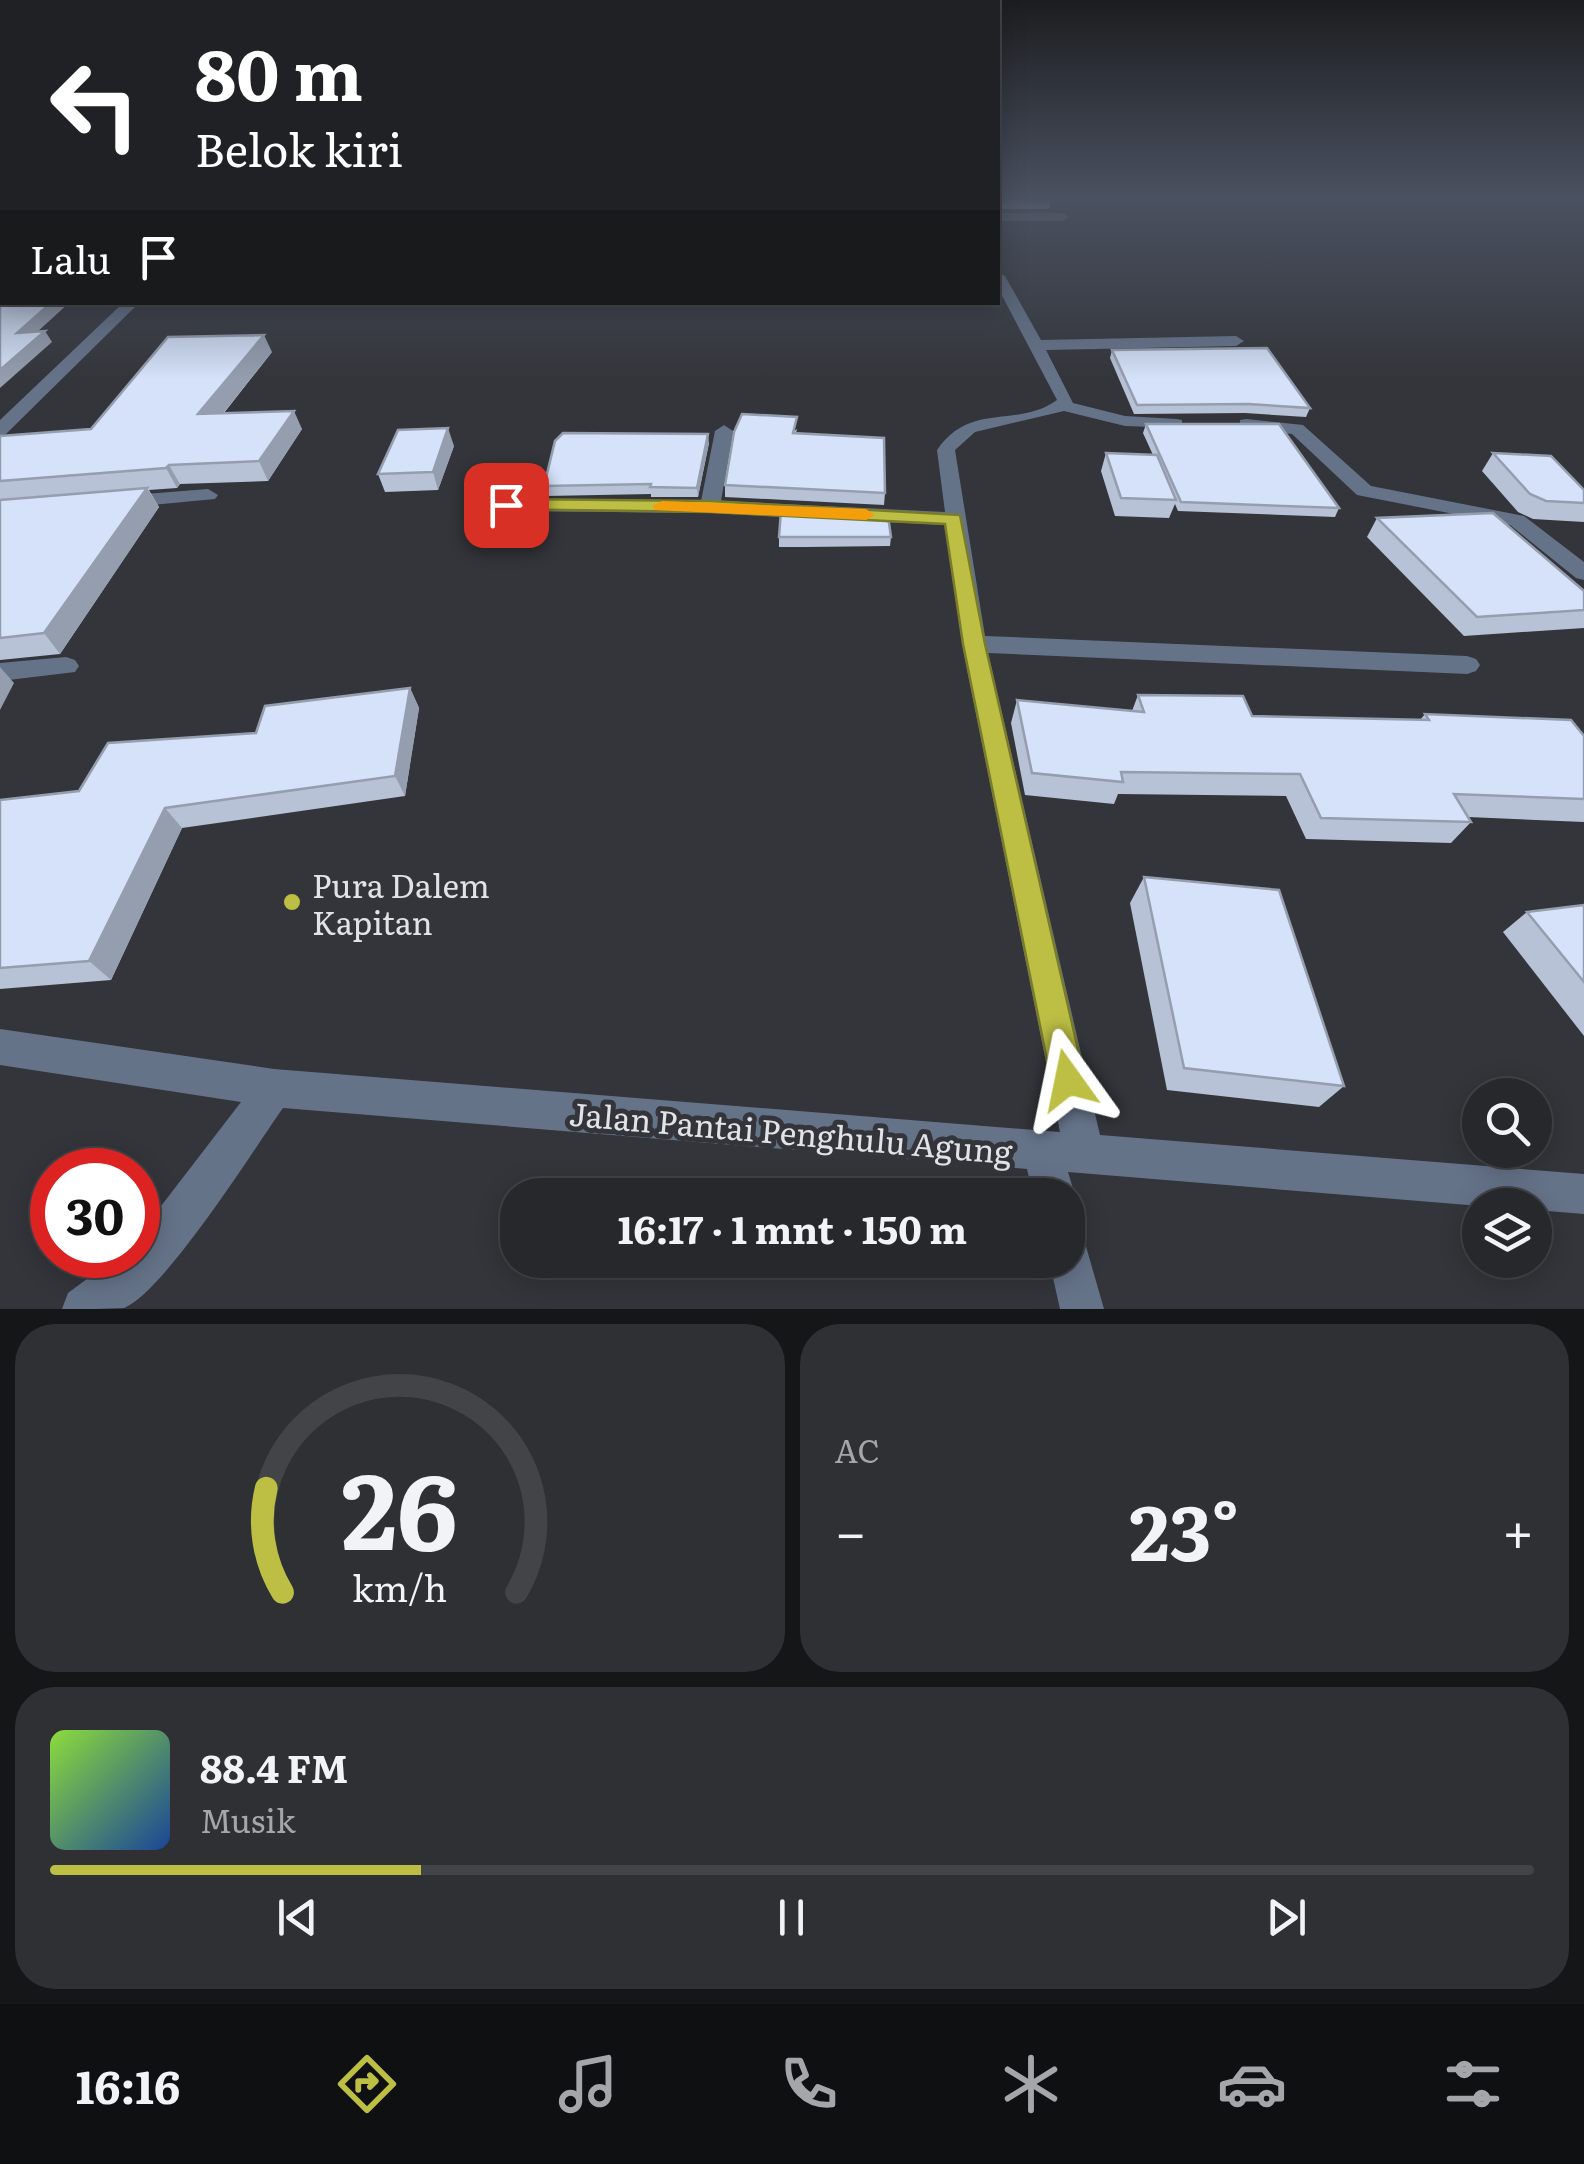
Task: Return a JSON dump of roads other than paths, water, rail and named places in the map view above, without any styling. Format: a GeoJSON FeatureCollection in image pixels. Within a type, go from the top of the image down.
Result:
{"type":"FeatureCollection","features":[{"type":"Feature","properties":{"kind":"street"},"geometry":{"type":"LineString","coordinates":[[1000,280],[1066,395],[1064,406]]}},
{"type":"Feature","properties":{"kind":"street"},"geometry":{"type":"LineString","coordinates":[[0,430],[130,305]]}},
{"type":"Feature","properties":{"kind":"street"},"geometry":{"type":"LineString","coordinates":[[1036,345],[1236,341]]}},
{"type":"Feature","properties":{"kind":"street"},"geometry":{"type":"LineString","coordinates":[[1084,1153],[974,644],[954,519],[946,450],[950,439],[984,424],[1064,406],[1143,424],[1276,424],[1297,429],[1364,490],[1406,502],[1501,514],[1539,535],[1584,573]]}},
{"type":"Feature","properties":{"kind":"street"},"geometry":{"type":"LineString","coordinates":[[710,507],[724,431]]}},
{"type":"Feature","properties":{"kind":"street"},"geometry":{"type":"LineString","coordinates":[[95,504],[208,495]]}},
{"type":"Feature","properties":{"kind":"street"},"geometry":{"type":"LineString","coordinates":[[506,505],[710,507],[954,519]]}},
{"type":"Feature","properties":{"kind":"street"},"geometry":{"type":"LineString","coordinates":[[974,644],[1467,665]]}},
{"type":"Feature","properties":{"kind":"street"},"geometry":{"type":"LineString","coordinates":[[0,672],[66,666]]}},
{"type":"Feature","properties":{"kind":"street","name":"Jalan Pantai Penghulu Agung"},"geometry":{"type":"LineString","coordinates":[[0,1046],[274,1088],[1584,1194]]}},
{"type":"Feature","properties":{"kind":"street"},"geometry":{"type":"LineString","coordinates":[[84,1309],[110,1295],[144,1263],[274,1088]]}},
{"type":"Feature","properties":{"kind":"street"},"geometry":{"type":"LineString","coordinates":[[1043,1151],[1050,1178]]}},
{"type":"Feature","properties":{"kind":"street"},"geometry":{"type":"LineString","coordinates":[[1075,1278],[1082,1309]]}},
{"type":"Feature","properties":{"kind":"place","name":"Pura Dalem Kapitan"},"geometry":{"type":"Point","coordinates":[292,902]}}]}
